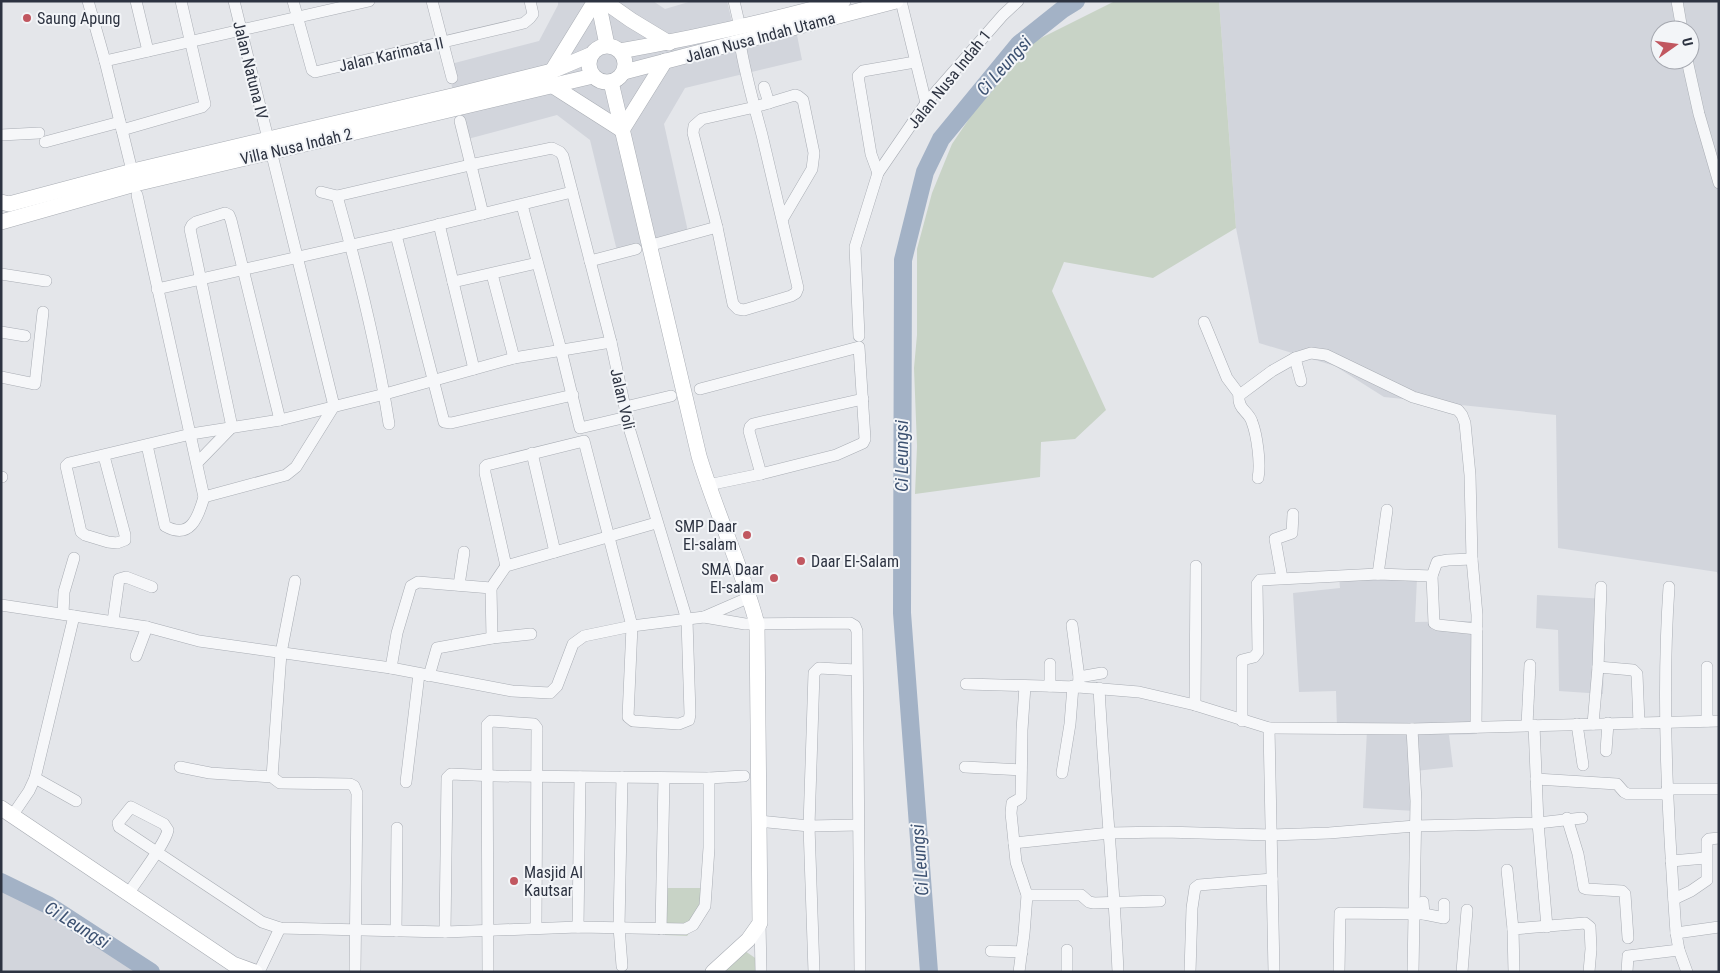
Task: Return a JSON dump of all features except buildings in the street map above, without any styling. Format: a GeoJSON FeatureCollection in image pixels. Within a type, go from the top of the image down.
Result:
{"type":"FeatureCollection","features":[{"type":"Feature","properties":{"kind":"street"},"geometry":{"type":"LineString","coordinates":[[88,1],[135,183],[204,498],[198,517],[185,530],[174,532],[165,526],[147,445]]}},
{"type":"Feature","properties":{"kind":"street"},"geometry":{"type":"LineString","coordinates":[[136,1],[148,51]]}},
{"type":"Feature","properties":{"kind":"street"},"geometry":{"type":"LineString","coordinates":[[1,135],[42,137],[121,126],[204,106],[205,101],[182,1]]}},
{"type":"Feature","properties":{"kind":"street","name":"Jalan Natuna IV"},"geometry":{"type":"LineString","coordinates":[[234,1],[334,406]]}},
{"type":"Feature","properties":{"kind":"street"},"geometry":{"type":"LineString","coordinates":[[293,1],[297,18]]}},
{"type":"Feature","properties":{"kind":"street"},"geometry":{"type":"LineString","coordinates":[[105,61],[297,18],[344,4],[369,1]]}},
{"type":"Feature","properties":{"kind":"street"},"geometry":{"type":"LineString","coordinates":[[432,1],[452,78]]}},
{"type":"Feature","properties":{"kind":"street","name":"Jalan Karimata II"},"geometry":{"type":"LineString","coordinates":[[297,18],[313,71],[524,22],[533,14],[530,1]]}},
{"type":"Feature","properties":{"kind":"street"},"geometry":{"type":"LineString","coordinates":[[597,1],[613,48],[625,61],[624,72],[616,80],[611,82],[598,80],[589,70],[590,55],[597,48],[613,48]]}},
{"type":"Feature","properties":{"kind":"street"},"geometry":{"type":"LineString","coordinates":[[552,70],[597,1]]}},
{"type":"Feature","properties":{"kind":"street"},"geometry":{"type":"LineString","coordinates":[[604,1],[631,20],[669,42]]}},
{"type":"Feature","properties":{"kind":"street"},"geometry":{"type":"LineString","coordinates":[[734,1],[740,27]]}},
{"type":"Feature","properties":{"kind":"street","name":"Jalan Nusa Indah Utama"},"geometry":{"type":"LineString","coordinates":[[613,48],[669,42],[740,27],[843,1]]}},
{"type":"Feature","properties":{"kind":"street","name":"Jalan Nusa Indah Utama"},"geometry":{"type":"LineString","coordinates":[[624,72],[896,1]]}},
{"type":"Feature","properties":{"kind":"street"},"geometry":{"type":"LineString","coordinates":[[901,1],[926,103]]}},
{"type":"Feature","properties":{"kind":"street","name":"Jalan Nusa Indah 1"},"geometry":{"type":"LineString","coordinates":[[859,336],[855,247],[878,173],[926,103],[1003,15],[1018,1]]}},
{"type":"Feature","properties":{"kind":"street"},"geometry":{"type":"LineString","coordinates":[[1677,1],[1680,20]]}},
{"type":"Feature","properties":{"kind":"street"},"geometry":{"type":"LineString","coordinates":[[740,43],[744,64],[755,107],[782,220],[798,291],[791,296],[744,310],[738,309],[733,304],[717,227],[693,133],[694,126],[702,119],[755,107],[795,95],[803,100],[814,161],[812,170],[782,220]]}},
{"type":"Feature","properties":{"kind":"street","name":"Villa Nusa Indah 2"},"geometry":{"type":"LineString","coordinates":[[1,222],[269,145],[552,70],[590,55]]}},
{"type":"Feature","properties":{"kind":"street"},"geometry":{"type":"LineString","coordinates":[[622,130],[665,61]]}},
{"type":"Feature","properties":{"kind":"street"},"geometry":{"type":"LineString","coordinates":[[878,173],[871,154],[858,76],[863,71],[915,62]]}},
{"type":"Feature","properties":{"kind":"street"},"geometry":{"type":"LineString","coordinates":[[1689,70],[1699,114],[1719,183]]}},
{"type":"Feature","properties":{"kind":"street","name":"Villa Nusa Indah 2"},"geometry":{"type":"LineString","coordinates":[[269,145],[593,76]]}},
{"type":"Feature","properties":{"kind":"street"},"geometry":{"type":"LineString","coordinates":[[611,82],[622,130],[642,248],[699,456],[750,597],[757,624],[760,972]]}},
{"type":"Feature","properties":{"kind":"street"},"geometry":{"type":"LineString","coordinates":[[553,86],[622,130]]}},
{"type":"Feature","properties":{"kind":"street"},"geometry":{"type":"LineString","coordinates":[[764,87],[769,103]]}},
{"type":"Feature","properties":{"kind":"street"},"geometry":{"type":"LineString","coordinates":[[460,121],[483,214]]}},
{"type":"Feature","properties":{"kind":"street","name":"Jalan Voli"},"geometry":{"type":"LineString","coordinates":[[321,192],[337,196],[552,148],[563,156],[611,342],[626,412],[656,523],[687,620],[689,720],[679,724],[633,722],[629,718],[632,626]]}},
{"type":"Feature","properties":{"kind":"street","name":"Villa Nusa Indah 2"},"geometry":{"type":"LineString","coordinates":[[1,202],[9,204],[135,183]]}},
{"type":"Feature","properties":{"kind":"street"},"geometry":{"type":"LineString","coordinates":[[157,289],[396,235],[572,192]]}},
{"type":"Feature","properties":{"kind":"street"},"geometry":{"type":"LineString","coordinates":[[337,196],[386,394],[390,424]]}},
{"type":"Feature","properties":{"kind":"street"},"geometry":{"type":"LineString","coordinates":[[522,205],[580,428],[671,396]]}},
{"type":"Feature","properties":{"kind":"street"},"geometry":{"type":"LineString","coordinates":[[232,427],[191,227],[196,222],[225,213],[229,215],[231,220],[280,420]]}},
{"type":"Feature","properties":{"kind":"street"},"geometry":{"type":"LineString","coordinates":[[439,224],[474,368]]}},
{"type":"Feature","properties":{"kind":"street"},"geometry":{"type":"LineString","coordinates":[[590,261],[717,227]]}},
{"type":"Feature","properties":{"kind":"street"},"geometry":{"type":"LineString","coordinates":[[396,235],[443,420],[448,423],[572,395]]}},
{"type":"Feature","properties":{"kind":"street"},"geometry":{"type":"LineString","coordinates":[[453,282],[537,263]]}},
{"type":"Feature","properties":{"kind":"street"},"geometry":{"type":"LineString","coordinates":[[1,274],[46,281]]}},
{"type":"Feature","properties":{"kind":"street"},"geometry":{"type":"LineString","coordinates":[[492,274],[514,358]]}},
{"type":"Feature","properties":{"kind":"street"},"geometry":{"type":"LineString","coordinates":[[1,377],[35,384],[42,312]]}},
{"type":"Feature","properties":{"kind":"street"},"geometry":{"type":"LineString","coordinates":[[1204,322],[1227,378],[1239,394],[1241,406],[1253,423],[1260,465],[1258,478]]}},
{"type":"Feature","properties":{"kind":"street"},"geometry":{"type":"LineString","coordinates":[[1,332],[25,336]]}},
{"type":"Feature","properties":{"kind":"street"},"geometry":{"type":"LineString","coordinates":[[104,456],[125,535],[124,540],[117,543],[85,535],[81,532],[66,465],[69,463],[191,434],[280,420],[386,394],[514,358],[611,342]]}},
{"type":"Feature","properties":{"kind":"street"},"geometry":{"type":"LineString","coordinates":[[700,389],[859,347],[863,399],[864,439],[862,444],[836,455],[708,485]]}},
{"type":"Feature","properties":{"kind":"street"},"geometry":{"type":"LineString","coordinates":[[1239,394],[1272,371],[1295,358],[1311,353],[1326,354],[1413,397],[1461,412],[1465,423],[1468,448],[1472,559],[1477,615],[1476,727]]}},
{"type":"Feature","properties":{"kind":"street"},"geometry":{"type":"LineString","coordinates":[[1295,358],[1301,381]]}},
{"type":"Feature","properties":{"kind":"street"},"geometry":{"type":"LineString","coordinates":[[761,474],[749,431],[753,424],[863,399]]}},
{"type":"Feature","properties":{"kind":"street"},"geometry":{"type":"LineString","coordinates":[[204,498],[286,475],[296,467],[334,406]]}},
{"type":"Feature","properties":{"kind":"street"},"geometry":{"type":"LineString","coordinates":[[197,463],[232,427]]}},
{"type":"Feature","properties":{"kind":"street"},"geometry":{"type":"LineString","coordinates":[[506,566],[485,467],[584,440],[632,626]]}},
{"type":"Feature","properties":{"kind":"street"},"geometry":{"type":"LineString","coordinates":[[532,453],[554,552]]}},
{"type":"Feature","properties":{"kind":"street"},"geometry":{"type":"LineString","coordinates":[[1378,574],[1387,510]]}},
{"type":"Feature","properties":{"kind":"street"},"geometry":{"type":"LineString","coordinates":[[1282,578],[1275,539],[1292,532],[1293,514]]}},
{"type":"Feature","properties":{"kind":"street"},"geometry":{"type":"LineString","coordinates":[[492,638],[491,588],[506,566],[656,523]]}},
{"type":"Feature","properties":{"kind":"street"},"geometry":{"type":"LineString","coordinates":[[459,585],[464,552]]}},
{"type":"Feature","properties":{"kind":"street"},"geometry":{"type":"LineString","coordinates":[[74,558],[64,592],[68,615],[46,738],[35,778],[29,791],[6,812],[233,964],[255,972]]}},
{"type":"Feature","properties":{"kind":"street"},"geometry":{"type":"LineString","coordinates":[[1472,559],[1438,561],[1432,576],[1435,624],[1477,629]]}},
{"type":"Feature","properties":{"kind":"street"},"geometry":{"type":"LineString","coordinates":[[1195,705],[1196,566]]}},
{"type":"Feature","properties":{"kind":"street"},"geometry":{"type":"LineString","coordinates":[[1242,721],[1242,660],[1254,657],[1258,651],[1257,584],[1262,579],[1378,574],[1432,576]]}},
{"type":"Feature","properties":{"kind":"street"},"geometry":{"type":"LineString","coordinates":[[113,622],[119,579],[126,578],[152,587]]}},
{"type":"Feature","properties":{"kind":"street"},"geometry":{"type":"LineString","coordinates":[[272,777],[282,653],[295,581]]}},
{"type":"Feature","properties":{"kind":"street"},"geometry":{"type":"LineString","coordinates":[[391,668],[397,633],[411,586],[418,582],[491,588]]}},
{"type":"Feature","properties":{"kind":"street"},"geometry":{"type":"LineString","coordinates":[[1593,724],[1598,667],[1601,587]]}},
{"type":"Feature","properties":{"kind":"street"},"geometry":{"type":"LineString","coordinates":[[1669,587],[1665,641],[1667,792],[1676,932],[1679,950],[1687,972]]}},
{"type":"Feature","properties":{"kind":"street"},"geometry":{"type":"LineString","coordinates":[[1,605],[147,627],[199,640],[391,668],[512,691],[550,692],[557,686],[573,644],[584,636],[632,626],[704,617],[750,597]]}},
{"type":"Feature","properties":{"kind":"street"},"geometry":{"type":"LineString","coordinates":[[704,617],[745,624],[850,624],[855,626],[857,631],[860,972]]}},
{"type":"Feature","properties":{"kind":"street"},"geometry":{"type":"LineString","coordinates":[[1062,773],[1077,683],[1072,625]]}},
{"type":"Feature","properties":{"kind":"street"},"geometry":{"type":"LineString","coordinates":[[136,656],[147,627]]}},
{"type":"Feature","properties":{"kind":"street"},"geometry":{"type":"LineString","coordinates":[[406,782],[424,675],[437,648],[492,638],[531,634]]}},
{"type":"Feature","properties":{"kind":"street"},"geometry":{"type":"LineString","coordinates":[[1050,664],[1050,686]]}},
{"type":"Feature","properties":{"kind":"street"},"geometry":{"type":"LineString","coordinates":[[1530,665],[1530,725],[1547,927]]}},
{"type":"Feature","properties":{"kind":"street"},"geometry":{"type":"LineString","coordinates":[[1598,667],[1633,670],[1637,674],[1639,723]]}},
{"type":"Feature","properties":{"kind":"street"},"geometry":{"type":"LineString","coordinates":[[1077,683],[1099,688],[1138,692],[1195,705],[1269,728],[1412,729],[1713,721],[1707,667]]}},
{"type":"Feature","properties":{"kind":"street"},"geometry":{"type":"LineString","coordinates":[[814,972],[809,826],[814,673],[819,668],[856,670]]}},
{"type":"Feature","properties":{"kind":"street"},"geometry":{"type":"LineString","coordinates":[[966,684],[1050,686],[1077,683],[1102,673]]}},
{"type":"Feature","properties":{"kind":"street"},"geometry":{"type":"LineString","coordinates":[[1019,972],[1027,895],[1019,874],[1014,843],[1012,806],[1013,802],[1021,797],[1025,686]]}},
{"type":"Feature","properties":{"kind":"street"},"geometry":{"type":"LineString","coordinates":[[1099,688],[1115,903],[1118,972]]}},
{"type":"Feature","properties":{"kind":"street"},"geometry":{"type":"LineString","coordinates":[[488,972],[487,725],[490,721],[534,724],[536,726],[538,776],[536,927]]}},
{"type":"Feature","properties":{"kind":"street"},"geometry":{"type":"LineString","coordinates":[[1606,751],[1608,723]]}},
{"type":"Feature","properties":{"kind":"street"},"geometry":{"type":"LineString","coordinates":[[1577,724],[1583,765]]}},
{"type":"Feature","properties":{"kind":"street"},"geometry":{"type":"LineString","coordinates":[[1269,728],[1274,972]]}},
{"type":"Feature","properties":{"kind":"street"},"geometry":{"type":"LineString","coordinates":[[1412,729],[1419,914],[1413,972]]}},
{"type":"Feature","properties":{"kind":"street"},"geometry":{"type":"LineString","coordinates":[[180,767],[210,773],[272,777],[280,783],[350,784],[354,786],[357,793],[355,972]]}},
{"type":"Feature","properties":{"kind":"street"},"geometry":{"type":"LineString","coordinates":[[965,767],[1021,770]]}},
{"type":"Feature","properties":{"kind":"street"},"geometry":{"type":"LineString","coordinates":[[445,932],[447,778],[453,774],[664,778],[744,776]]}},
{"type":"Feature","properties":{"kind":"street"},"geometry":{"type":"LineString","coordinates":[[578,927],[580,777]]}},
{"type":"Feature","properties":{"kind":"street"},"geometry":{"type":"LineString","coordinates":[[622,777],[619,926],[622,966]]}},
{"type":"Feature","properties":{"kind":"street"},"geometry":{"type":"LineString","coordinates":[[35,778],[76,800]]}},
{"type":"Feature","properties":{"kind":"street"},"geometry":{"type":"LineString","coordinates":[[661,929],[664,778]]}},
{"type":"Feature","properties":{"kind":"street"},"geometry":{"type":"LineString","coordinates":[[128,894],[156,851],[262,922],[280,928],[445,932],[536,927],[619,926],[661,929],[687,928],[693,925],[705,906],[709,848],[709,778]]}},
{"type":"Feature","properties":{"kind":"street"},"geometry":{"type":"LineString","coordinates":[[1536,779],[1617,784],[1628,794],[1719,789]]}},
{"type":"Feature","properties":{"kind":"street"},"geometry":{"type":"LineString","coordinates":[[1014,843],[1110,833],[1164,832],[1271,835],[1329,833],[1415,826],[1538,823],[1567,818],[1582,818]]}},
{"type":"Feature","properties":{"kind":"street"},"geometry":{"type":"LineString","coordinates":[[1567,818],[1578,854],[1585,889],[1622,891],[1625,894],[1628,938]]}},
{"type":"Feature","properties":{"kind":"street"},"geometry":{"type":"LineString","coordinates":[[758,821],[809,826],[858,825]]}},
{"type":"Feature","properties":{"kind":"street"},"geometry":{"type":"LineString","coordinates":[[396,931],[397,828]]}},
{"type":"Feature","properties":{"kind":"street"},"geometry":{"type":"LineString","coordinates":[[1674,900],[1705,882],[1707,878],[1706,858],[1708,840],[1719,838]]}},
{"type":"Feature","properties":{"kind":"street"},"geometry":{"type":"LineString","coordinates":[[1671,861],[1706,858]]}},
{"type":"Feature","properties":{"kind":"street"},"geometry":{"type":"LineString","coordinates":[[1507,870],[1513,929],[1514,972]]}},
{"type":"Feature","properties":{"kind":"street"},"geometry":{"type":"LineString","coordinates":[[1190,972],[1192,908],[1195,888],[1199,885],[1272,879]]}},
{"type":"Feature","properties":{"kind":"street"},"geometry":{"type":"LineString","coordinates":[[1027,895],[1082,895],[1092,903],[1160,901]]}},
{"type":"Feature","properties":{"kind":"street"},"geometry":{"type":"LineString","coordinates":[[1419,914],[1423,902]]}},
{"type":"Feature","properties":{"kind":"street"},"geometry":{"type":"LineString","coordinates":[[1444,904],[1444,918]]}},
{"type":"Feature","properties":{"kind":"street"},"geometry":{"type":"LineString","coordinates":[[1462,972],[1467,910]]}},
{"type":"Feature","properties":{"kind":"street"},"geometry":{"type":"LineString","coordinates":[[1339,972],[1340,913],[1419,914],[1465,924]]}},
{"type":"Feature","properties":{"kind":"street"},"geometry":{"type":"LineString","coordinates":[[713,972],[748,940],[760,923]]}},
{"type":"Feature","properties":{"kind":"street"},"geometry":{"type":"LineString","coordinates":[[1513,929],[1585,923],[1589,925],[1590,972]]}},
{"type":"Feature","properties":{"kind":"street"},"geometry":{"type":"LineString","coordinates":[[1676,932],[1719,927]]}},
{"type":"Feature","properties":{"kind":"street"},"geometry":{"type":"LineString","coordinates":[[259,972],[280,928]]}},
{"type":"Feature","properties":{"kind":"street"},"geometry":{"type":"LineString","coordinates":[[1067,950],[1067,972]]}},
{"type":"Feature","properties":{"kind":"street"},"geometry":{"type":"LineString","coordinates":[[1627,972],[1628,956],[1679,950]]}},
{"type":"Feature","properties":{"kind":"street"},"geometry":{"type":"LineString","coordinates":[[991,951],[1022,952]]}},
{"type":"Feature","properties":{"kind":"shaded area"},"geometry":{"type":"Polygon","coordinates":[[[558,1],[653,1],[665,9],[692,1],[727,1],[736,38],[795,25],[802,60],[685,88],[664,124],[689,236],[618,255],[590,140],[557,115],[464,140],[447,65],[539,41],[558,5],[558,1]]]}},
{"type":"Feature","properties":{"kind":"shaded area"},"geometry":{"type":"Polygon","coordinates":[[[1115,1],[1219,1],[1236,228],[1153,278],[1064,262],[1052,291],[1106,410],[1075,439],[1041,442],[1040,477],[915,494],[917,446],[914,368],[917,335],[917,249],[932,193],[952,144],[977,107],[1035,41],[1115,1]]]}},
{"type":"Feature","properties":{"kind":"shaded area"},"geometry":{"type":"Polygon","coordinates":[[[1219,1],[1719,1],[1719,577],[1717,572],[1558,548],[1556,415],[1384,397],[1335,366],[1259,343],[1236,228],[1219,1]]]}},
{"type":"Feature","properties":{"kind":"shaded area"},"geometry":{"type":"Polygon","coordinates":[[[1339,576],[1417,578],[1415,622],[1473,621],[1477,734],[1449,735],[1453,767],[1415,771],[1415,811],[1363,808],[1367,730],[1337,729],[1336,691],[1299,692],[1293,593],[1340,588],[1339,576]]]}},
{"type":"Feature","properties":{"kind":"shaded area"},"geometry":{"type":"Polygon","coordinates":[[[1537,595],[1606,599],[1603,694],[1559,691],[1558,630],[1536,628],[1537,595]]]}},
{"type":"Feature","properties":{"kind":"shaded area"},"geometry":{"type":"Polygon","coordinates":[[[1,882],[41,902],[151,972],[1,972],[1,882]]]}},
{"type":"Feature","properties":{"kind":"shaded area"},"geometry":{"type":"Polygon","coordinates":[[[665,888],[710,888],[710,907],[687,936],[665,935],[665,888]]]}},
{"type":"Feature","properties":{"kind":"shaded area"},"geometry":{"type":"Polygon","coordinates":[[[742,949],[764,964],[764,972],[720,972],[742,949]]]}},
{"type":"Feature","properties":{"kind":"waterway","name":"Ci Leungsi"},"geometry":{"type":"LineString","coordinates":[[929,972],[902,613],[903,260],[925,172],[941,139],[1019,44],[1076,1]]}},
{"type":"Feature","properties":{"kind":"waterway","name":"Ci Leungsi"},"geometry":{"type":"LineString","coordinates":[[1,882],[48,905],[151,972]]}},
{"type":"Feature","properties":{"kind":"place","name":"Saung Apung"},"geometry":{"type":"Point","coordinates":[27,18]}},
{"type":"Feature","properties":{"kind":"place","name":"SMP Daar El-salam"},"geometry":{"type":"Point","coordinates":[747,535]}},
{"type":"Feature","properties":{"kind":"place","name":"Daar El-Salam"},"geometry":{"type":"Point","coordinates":[801,561]}},
{"type":"Feature","properties":{"kind":"place","name":"SMA Daar El-salam"},"geometry":{"type":"Point","coordinates":[774,578]}},
{"type":"Feature","properties":{"kind":"place","name":"Masjid Al Kautsar"},"geometry":{"type":"Point","coordinates":[514,881]}}]}
